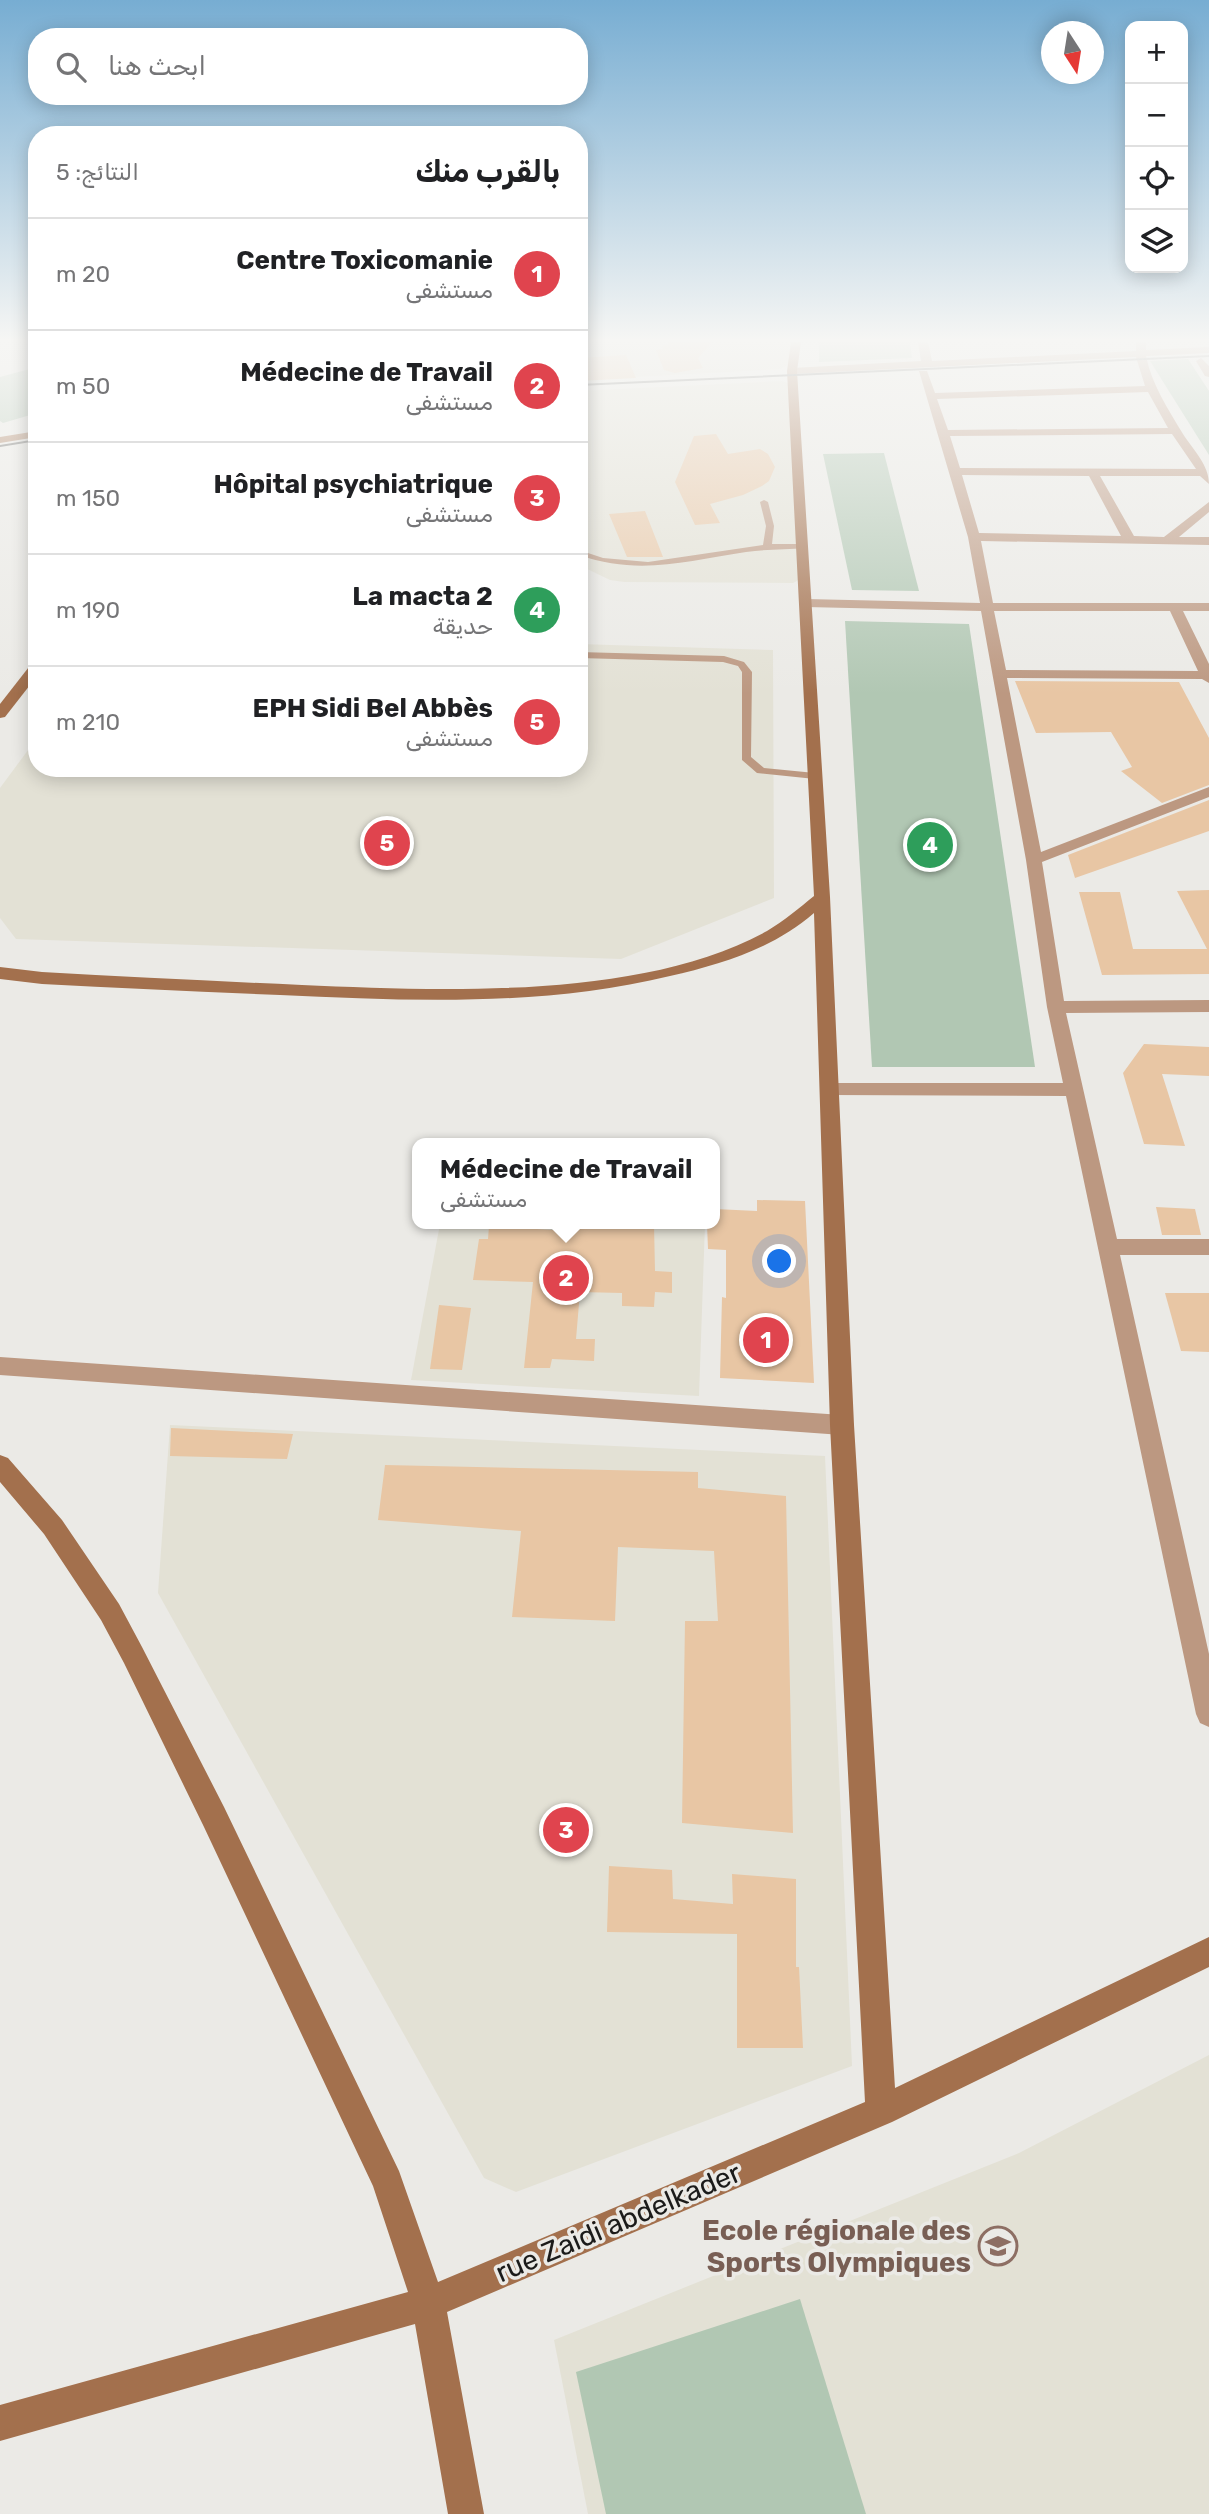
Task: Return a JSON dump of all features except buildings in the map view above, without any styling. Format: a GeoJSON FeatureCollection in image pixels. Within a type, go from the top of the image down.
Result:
{"type":"FeatureCollection","features":[{"type":"Feature","properties":{"kind":"main road"},"geometry":{"type":"LineString","coordinates":[[798,459],[822,897],[842,1424],[881,2111]]}},
{"type":"Feature","properties":{"kind":"main road"},"geometry":{"type":"LineString","coordinates":[[0,714],[5,702],[28,676]]}},
{"type":"Feature","properties":{"kind":"main road"},"geometry":{"type":"LineString","coordinates":[[0,974],[471,996],[580,989],[658,975],[728,954],[761,941],[786,927],[822,897]]}},
{"type":"Feature","properties":{"kind":"main road"},"geometry":{"type":"LineString","coordinates":[[0,982],[43,978]]}},
{"type":"Feature","properties":{"kind":"main road"},"geometry":{"type":"LineString","coordinates":[[0,1465],[52,1527],[110,1612],[134,1655],[388,2182],[428,2303],[466,2514]]}},
{"type":"Feature","properties":{"kind":"main road","name":"rue Zaidi abdelkader"},"geometry":{"type":"LineString","coordinates":[[0,2423],[428,2303],[881,2111],[1209,1952]]}},
{"type":"Feature","properties":{"kind":"street"},"geometry":{"type":"LineString","coordinates":[[952,459],[974,537],[1034,860],[1056,1007],[1072,1090],[1109,1247],[1209,1714]]}},
{"type":"Feature","properties":{"kind":"street"},"geometry":{"type":"LineString","coordinates":[[1195,459],[1207,476]]}},
{"type":"Feature","properties":{"kind":"street"},"geometry":{"type":"LineString","coordinates":[[955,471],[1207,476]]}},
{"type":"Feature","properties":{"kind":"street"},"geometry":{"type":"LineString","coordinates":[[1093,473],[1129,539]]}},
{"type":"Feature","properties":{"kind":"street"},"geometry":{"type":"LineString","coordinates":[[1167,540],[1209,506]]}},
{"type":"Feature","properties":{"kind":"street"},"geometry":{"type":"LineString","coordinates":[[974,537],[1209,541]]}},
{"type":"Feature","properties":{"kind":"street"},"geometry":{"type":"LineString","coordinates":[[806,603],[987,607],[1209,607]]}},
{"type":"Feature","properties":{"kind":"street"},"geometry":{"type":"LineString","coordinates":[[999,674],[1208,677],[1175,607]]}},
{"type":"Feature","properties":{"kind":"street"},"geometry":{"type":"LineString","coordinates":[[1034,860],[1209,792]]}},
{"type":"Feature","properties":{"kind":"street"},"geometry":{"type":"LineString","coordinates":[[1056,1007],[1209,1006]]}},
{"type":"Feature","properties":{"kind":"street"},"geometry":{"type":"LineString","coordinates":[[829,1089],[1072,1090]]}},
{"type":"Feature","properties":{"kind":"street"},"geometry":{"type":"LineString","coordinates":[[1109,1247],[1209,1247]]}},
{"type":"Feature","properties":{"kind":"street"},"geometry":{"type":"LineString","coordinates":[[0,1366],[842,1424]]}},
{"type":"Feature","properties":{"kind":"lane"},"geometry":{"type":"LineString","coordinates":[[764,502],[770,526],[767,547]]}},
{"type":"Feature","properties":{"kind":"lane"},"geometry":{"type":"LineString","coordinates":[[588,554],[623,564],[652,564],[767,547],[803,546]]}},
{"type":"Feature","properties":{"kind":"lane"},"geometry":{"type":"LineString","coordinates":[[588,655],[724,659],[741,664],[747,671],[746,758],[761,771],[816,776]]}},
{"type":"Feature","properties":{"kind":"shaded area"},"geometry":{"type":"Polygon","coordinates":[[[588,459],[796,459],[802,578],[793,583],[610,580],[588,569],[588,459]]]}},
{"type":"Feature","properties":{"kind":"shaded area"},"geometry":{"type":"Polygon","coordinates":[[[588,644],[773,650],[774,898],[621,959],[16,939],[0,918],[0,788],[28,750],[28,777],[588,777],[588,644]]]}},
{"type":"Feature","properties":{"kind":"shaded area"},"geometry":{"type":"Polygon","coordinates":[[[439,1229],[705,1229],[699,1396],[411,1380],[439,1229]]]}},
{"type":"Feature","properties":{"kind":"shaded area"},"geometry":{"type":"Polygon","coordinates":[[[170,1425],[825,1456],[852,2066],[516,2192],[484,2178],[158,1593],[170,1425]]]}},
{"type":"Feature","properties":{"kind":"shaded area","name":"Ecole régionale des Sports Olympiques"},"geometry":{"type":"Polygon","coordinates":[[[1209,2055],[1209,2514],[588,2514],[554,2340],[1019,2153],[1209,2055]]]}},
{"type":"Feature","properties":{"kind":"green space"},"geometry":{"type":"Polygon","coordinates":[[[824,459],[886,459],[919,591],[852,590],[824,459]]]}},
{"type":"Feature","properties":{"kind":"green space"},"geometry":{"type":"Polygon","coordinates":[[[845,621],[969,624],[1035,1067],[872,1067],[845,621]]]}},
{"type":"Feature","properties":{"kind":"green space"},"geometry":{"type":"Polygon","coordinates":[[[800,2299],[866,2514],[606,2514],[576,2372],[800,2299]]]}},
{"type":"Feature","properties":{"kind":"place","name":"EPH Sidi Bel Abbès"},"geometry":{"type":"Point","coordinates":[387,843]}},
{"type":"Feature","properties":{"kind":"place","name":"La macta 2"},"geometry":{"type":"Point","coordinates":[930,845]}},
{"type":"Feature","properties":{"kind":"place","name":"Médecine de Travail"},"geometry":{"type":"Point","coordinates":[566,1278]}},
{"type":"Feature","properties":{"kind":"place","name":"Centre Toxicomanie"},"geometry":{"type":"Point","coordinates":[766,1340]}},
{"type":"Feature","properties":{"kind":"place","name":"Hôpital psychiatrique"},"geometry":{"type":"Point","coordinates":[566,1830]}},
{"type":"Feature","properties":{"kind":"place","name":"Ecole régionale des Sports Olympiques"},"geometry":{"type":"Point","coordinates":[998,2246]}}]}
